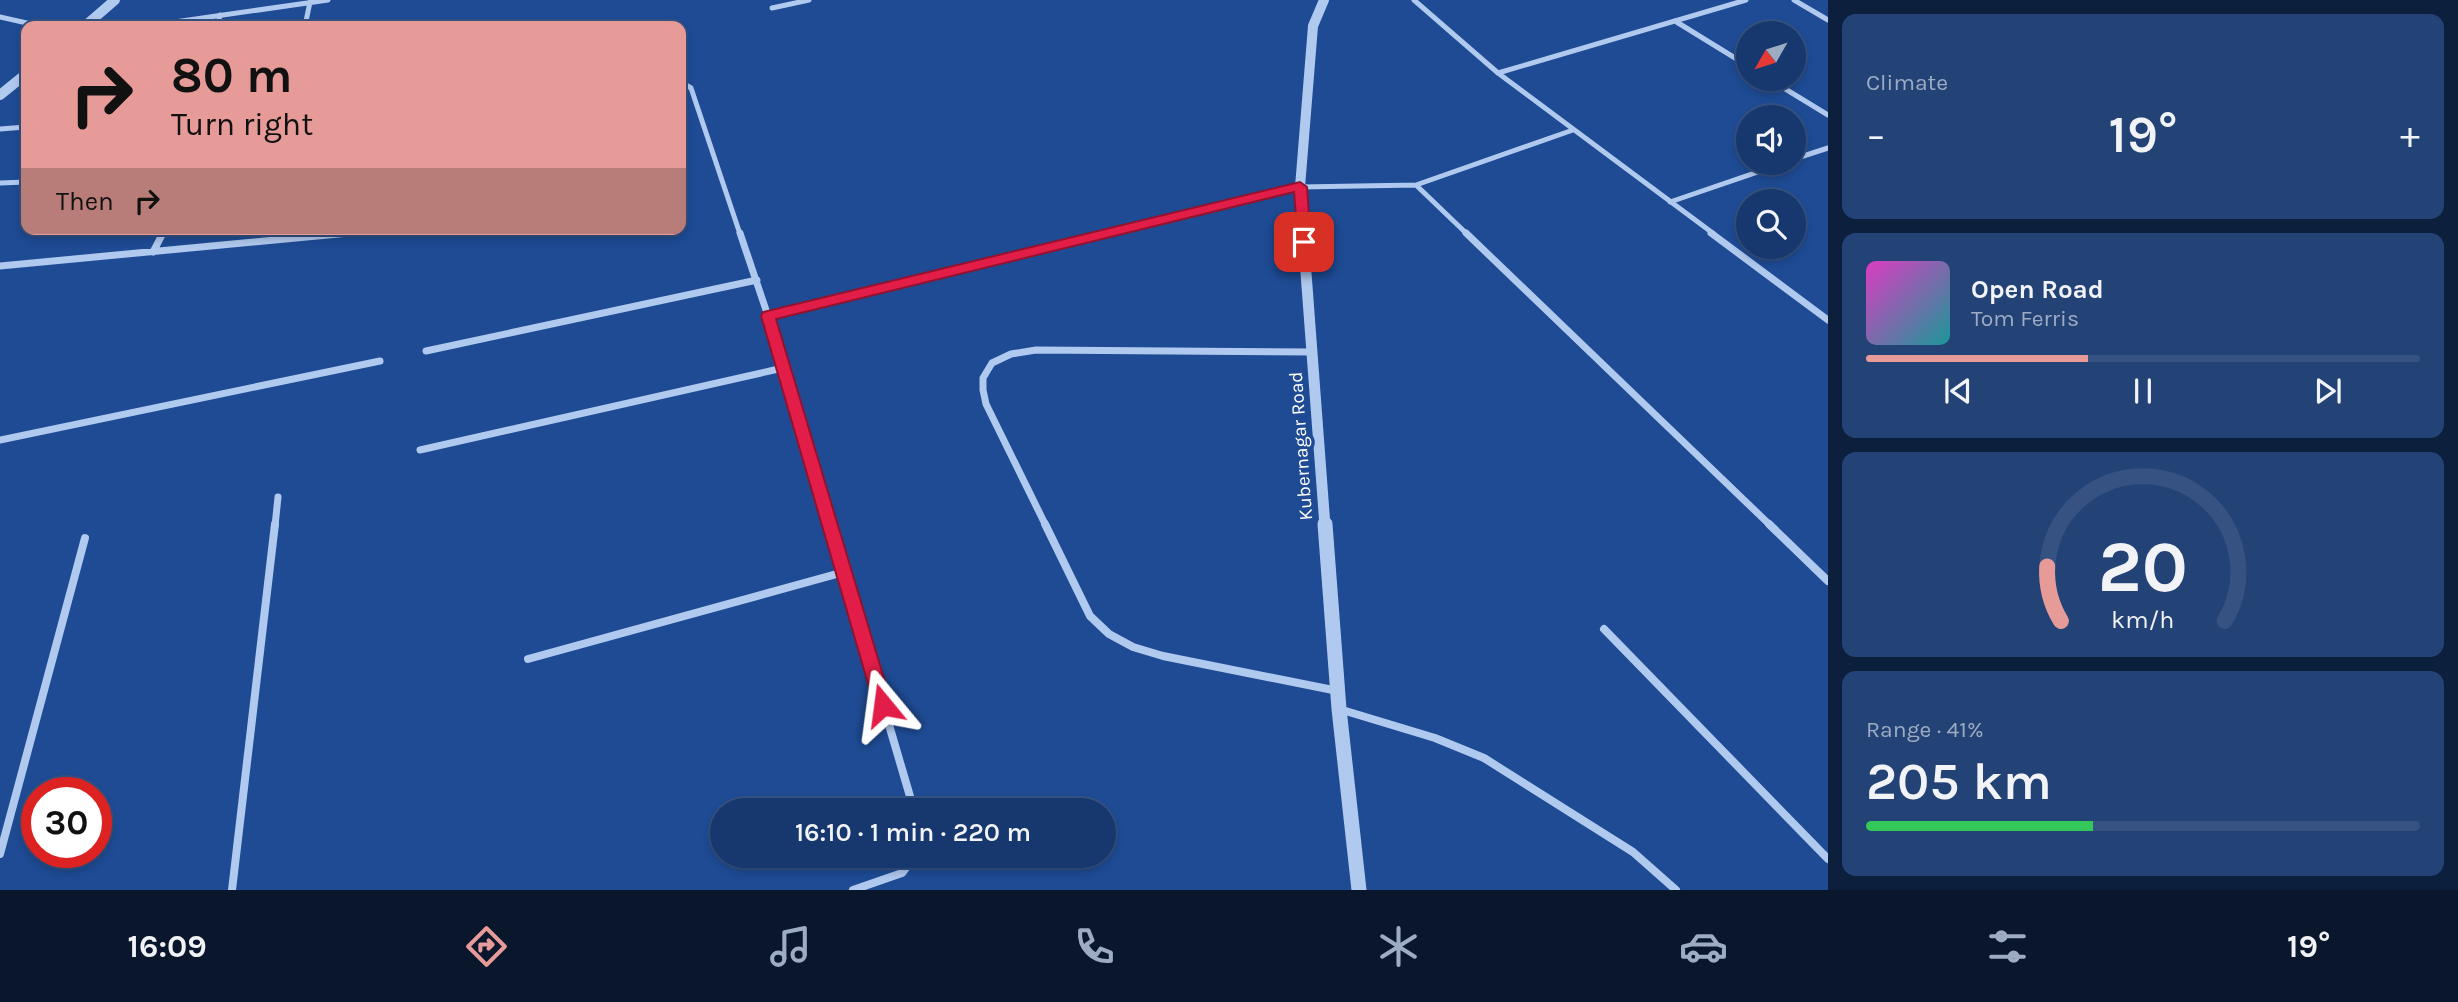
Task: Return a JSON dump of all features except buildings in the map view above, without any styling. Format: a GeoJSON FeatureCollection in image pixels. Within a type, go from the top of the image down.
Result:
{"type":"FeatureCollection","features":[{"type":"Feature","properties":{"kind":"street"},"geometry":{"type":"LineString","coordinates":[[91,21],[116,0]]}},
{"type":"Feature","properties":{"kind":"street"},"geometry":{"type":"LineString","coordinates":[[180,21],[328,0]]}},
{"type":"Feature","properties":{"kind":"street"},"geometry":{"type":"LineString","coordinates":[[772,8],[809,0]]}},
{"type":"Feature","properties":{"kind":"street","name":"Kubernagar Road"},"geometry":{"type":"LineString","coordinates":[[1324,0],[1312,26],[1300,187],[1339,709],[1359,890]]}},
{"type":"Feature","properties":{"kind":"street"},"geometry":{"type":"LineString","coordinates":[[1415,0],[1498,73],[1828,320]]}},
{"type":"Feature","properties":{"kind":"street"},"geometry":{"type":"LineString","coordinates":[[1498,73],[1746,0]]}},
{"type":"Feature","properties":{"kind":"street"},"geometry":{"type":"LineString","coordinates":[[1794,0],[1828,20]]}},
{"type":"Feature","properties":{"kind":"street"},"geometry":{"type":"LineString","coordinates":[[306,21],[310,2]]}},
{"type":"Feature","properties":{"kind":"street"},"geometry":{"type":"LineString","coordinates":[[219,21],[220,15]]}},
{"type":"Feature","properties":{"kind":"street"},"geometry":{"type":"LineString","coordinates":[[0,17],[21,22]]}},
{"type":"Feature","properties":{"kind":"street"},"geometry":{"type":"LineString","coordinates":[[1675,21],[1736,59]]}},
{"type":"Feature","properties":{"kind":"street"},"geometry":{"type":"LineString","coordinates":[[0,95],[21,78]]}},
{"type":"Feature","properties":{"kind":"street"},"geometry":{"type":"LineString","coordinates":[[686,83],[691,88],[757,280],[910,798]]}},
{"type":"Feature","properties":{"kind":"street"},"geometry":{"type":"LineString","coordinates":[[1789,91],[1828,115]]}},
{"type":"Feature","properties":{"kind":"street"},"geometry":{"type":"LineString","coordinates":[[0,129],[21,127]]}},
{"type":"Feature","properties":{"kind":"street"},"geometry":{"type":"LineString","coordinates":[[768,316],[1300,187],[1416,185],[1573,130]]}},
{"type":"Feature","properties":{"kind":"street"},"geometry":{"type":"LineString","coordinates":[[1806,155],[1828,148]]}},
{"type":"Feature","properties":{"kind":"street"},"geometry":{"type":"LineString","coordinates":[[1670,202],[1749,175]]}},
{"type":"Feature","properties":{"kind":"street"},"geometry":{"type":"LineString","coordinates":[[0,183],[21,182]]}},
{"type":"Feature","properties":{"kind":"street"},"geometry":{"type":"LineString","coordinates":[[1416,185],[1828,581]]}},
{"type":"Feature","properties":{"kind":"street"},"geometry":{"type":"LineString","coordinates":[[153,251],[162,235]]}},
{"type":"Feature","properties":{"kind":"street"},"geometry":{"type":"LineString","coordinates":[[0,267],[323,235]]}},
{"type":"Feature","properties":{"kind":"street"},"geometry":{"type":"LineString","coordinates":[[426,351],[757,280]]}},
{"type":"Feature","properties":{"kind":"street"},"geometry":{"type":"LineString","coordinates":[[1313,352],[1037,350],[1015,353],[988,366],[981,376],[980,387],[1090,616],[1109,634],[1133,647],[1163,656],[1338,691]]}},
{"type":"Feature","properties":{"kind":"street"},"geometry":{"type":"LineString","coordinates":[[0,440],[380,361]]}},
{"type":"Feature","properties":{"kind":"street"},"geometry":{"type":"LineString","coordinates":[[420,450],[783,368]]}},
{"type":"Feature","properties":{"kind":"street"},"geometry":{"type":"LineString","coordinates":[[232,890],[278,497]]}},
{"type":"Feature","properties":{"kind":"street"},"geometry":{"type":"LineString","coordinates":[[0,854],[85,538]]}},
{"type":"Feature","properties":{"kind":"street"},"geometry":{"type":"LineString","coordinates":[[528,659],[844,572]]}},
{"type":"Feature","properties":{"kind":"street"},"geometry":{"type":"LineString","coordinates":[[1604,629],[1828,859]]}},
{"type":"Feature","properties":{"kind":"street"},"geometry":{"type":"LineString","coordinates":[[1339,709],[1435,738],[1484,758],[1633,852],[1676,890]]}},
{"type":"Feature","properties":{"kind":"street"},"geometry":{"type":"LineString","coordinates":[[853,890],[902,873],[906,868]]}},
{"type":"Feature","properties":{"kind":"route"},"geometry":{"type":"LineString","coordinates":[[883,705],[768,316],[1300,187],[1304,242]]}}]}
